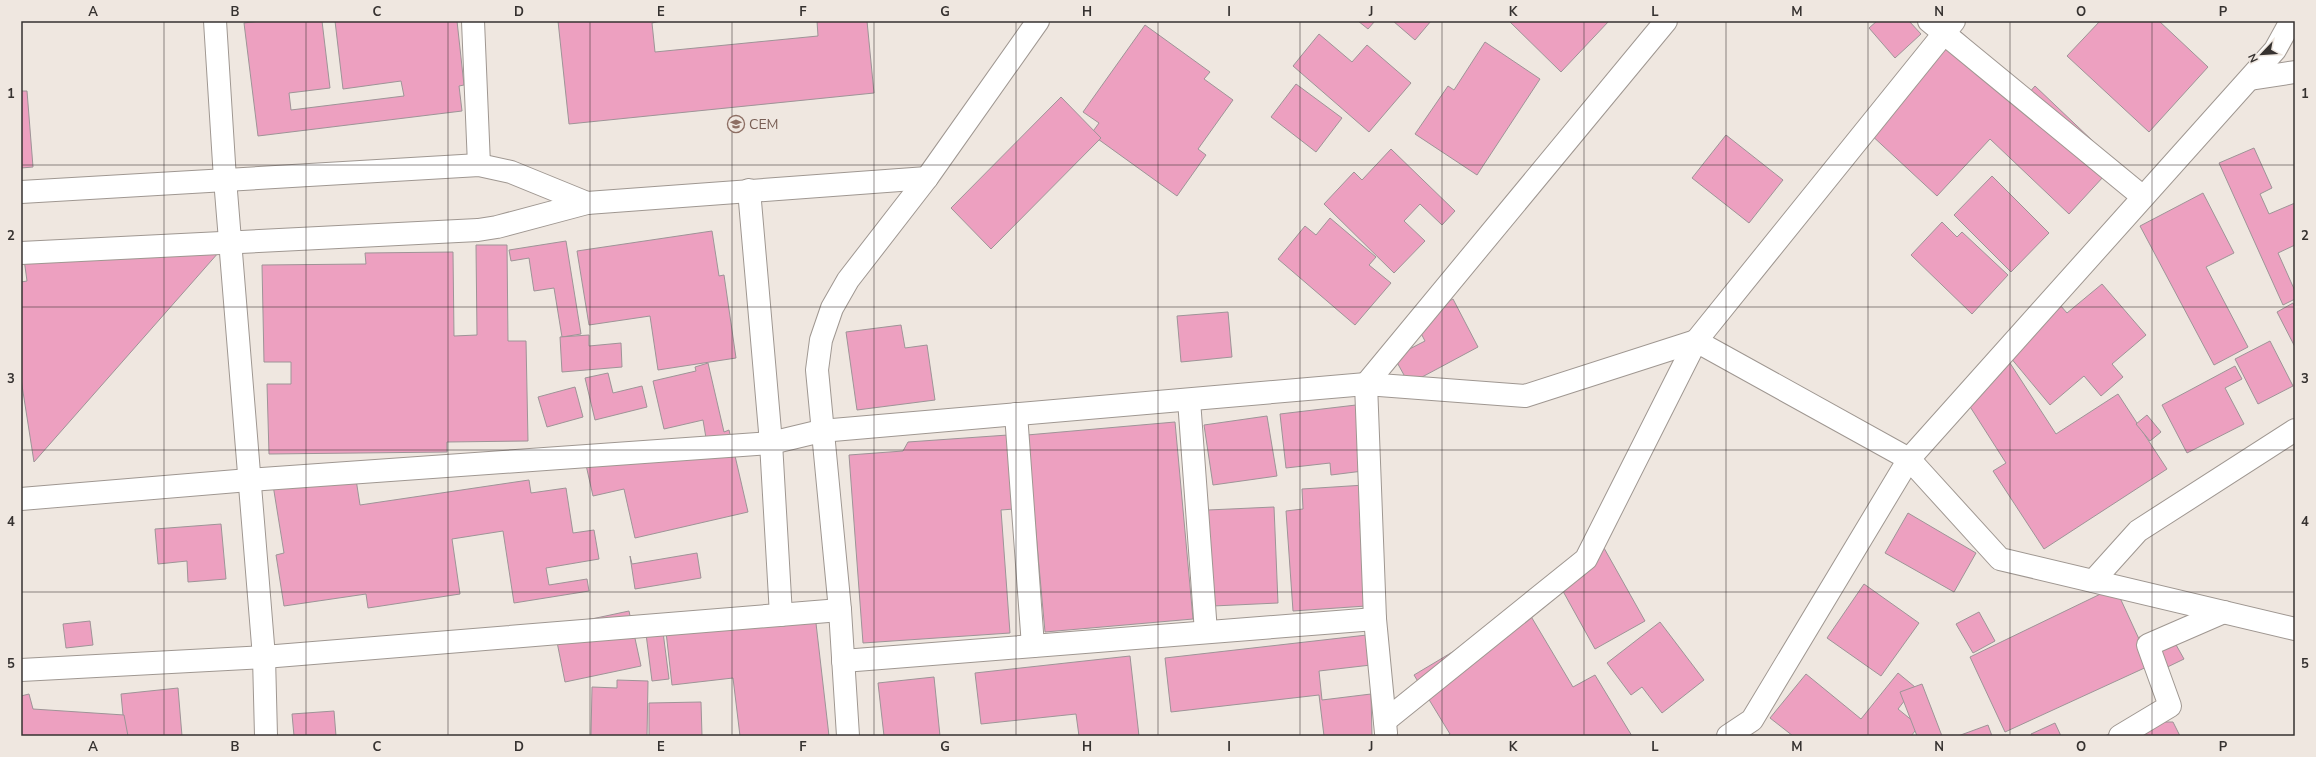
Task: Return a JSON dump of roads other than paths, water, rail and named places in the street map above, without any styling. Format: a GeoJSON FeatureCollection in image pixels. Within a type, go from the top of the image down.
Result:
{"type":"FeatureCollection","features":[{"type":"Feature","properties":{"kind":"street"},"geometry":{"type":"LineString","coordinates":[[215,21],[225,179],[264,657],[266,736]]}},
{"type":"Feature","properties":{"kind":"street"},"geometry":{"type":"LineString","coordinates":[[473,21],[479,165]]}},
{"type":"Feature","properties":{"kind":"street"},"geometry":{"type":"LineString","coordinates":[[848,736],[840,610],[817,370],[821,340],[832,308],[848,280],[928,178],[1038,21]]}},
{"type":"Feature","properties":{"kind":"street"},"geometry":{"type":"LineString","coordinates":[[1386,729],[1375,619],[1366,384],[1666,21]]}},
{"type":"Feature","properties":{"kind":"street"},"geometry":{"type":"LineString","coordinates":[[1728,736],[1752,720],[1909,459],[2250,79],[2275,50],[2291,21]]}},
{"type":"Feature","properties":{"kind":"street"},"geometry":{"type":"LineString","coordinates":[[1386,729],[1586,559],[1696,341],[1942,25],[2143,197]]}},
{"type":"Feature","properties":{"kind":"street"},"geometry":{"type":"LineString","coordinates":[[2250,79],[2295,72]]}},
{"type":"Feature","properties":{"kind":"street"},"geometry":{"type":"LineString","coordinates":[[21,192],[479,165],[511,172],[587,203]]}},
{"type":"Feature","properties":{"kind":"street"},"geometry":{"type":"LineString","coordinates":[[21,253],[478,230],[497,227],[587,203],[928,178]]}},
{"type":"Feature","properties":{"kind":"street"},"geometry":{"type":"LineString","coordinates":[[749,190],[771,443],[781,615]]}},
{"type":"Feature","properties":{"kind":"street"},"geometry":{"type":"LineString","coordinates":[[21,499],[249,480],[771,443],[822,431],[1366,384],[1525,396],[1696,341],[1909,459],[2000,559],[2295,629]]}},
{"type":"Feature","properties":{"kind":"street"},"geometry":{"type":"LineString","coordinates":[[1188,400],[1206,632]]}},
{"type":"Feature","properties":{"kind":"street"},"geometry":{"type":"LineString","coordinates":[[1016,414],[1033,646]]}},
{"type":"Feature","properties":{"kind":"street"},"geometry":{"type":"LineString","coordinates":[[2093,581],[2138,531],[2295,430]]}},
{"type":"Feature","properties":{"kind":"street"},"geometry":{"type":"LineString","coordinates":[[21,670],[264,657],[840,610]]}},
{"type":"Feature","properties":{"kind":"street"},"geometry":{"type":"LineString","coordinates":[[2120,736],[2170,706],[2148,645],[2224,612]]}},
{"type":"Feature","properties":{"kind":"street"},"geometry":{"type":"LineString","coordinates":[[843,661],[1375,619]]}},
{"type":"Feature","properties":{"kind":"place","name":"CEM"},"geometry":{"type":"Point","coordinates":[736,124]}}]}
